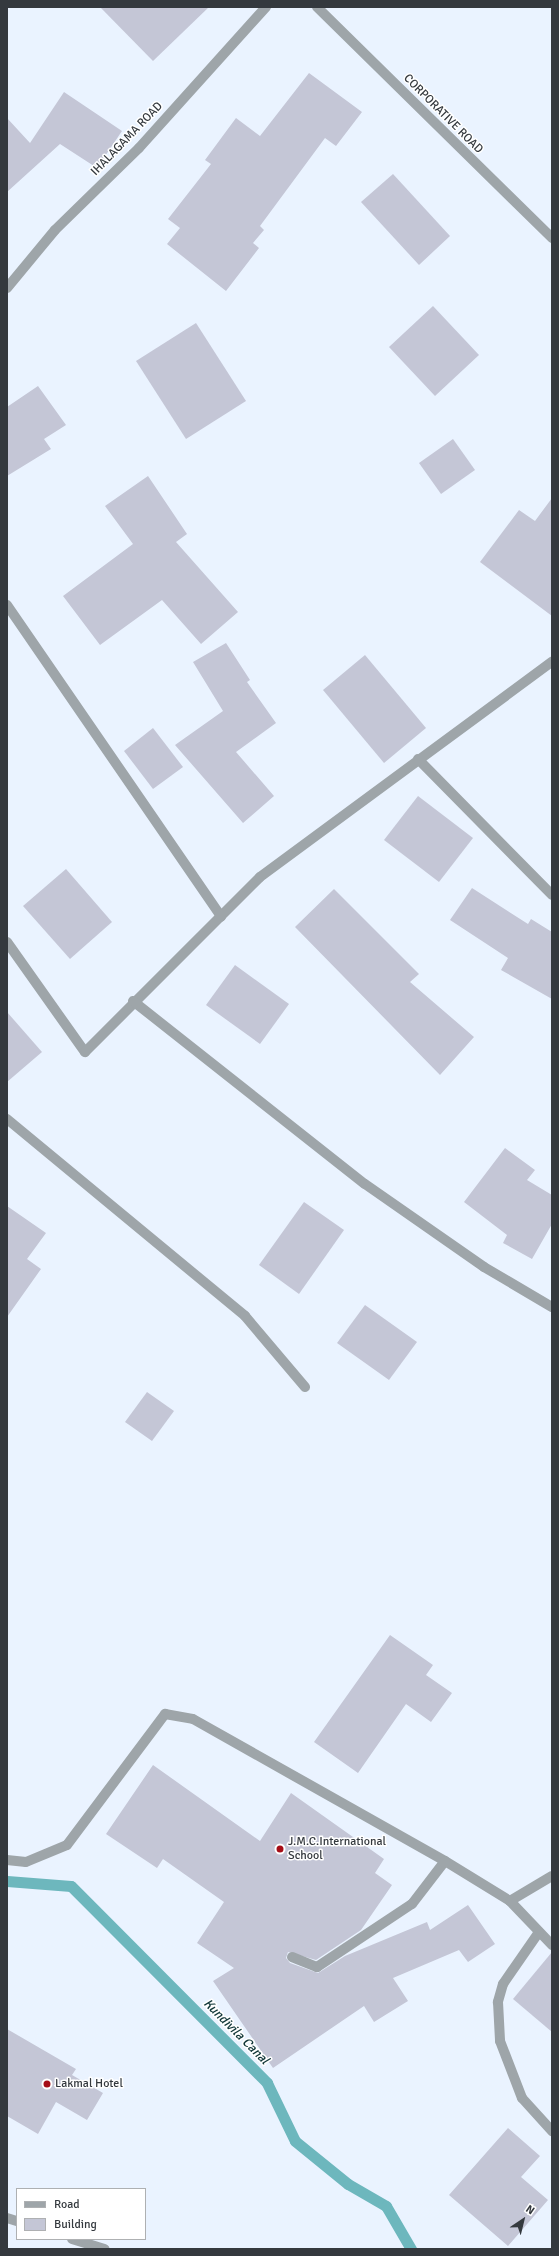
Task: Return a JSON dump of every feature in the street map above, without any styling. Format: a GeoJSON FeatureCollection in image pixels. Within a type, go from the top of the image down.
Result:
{"type":"FeatureCollection","features":[{"type":"Feature","properties":{"kind":"street","name":"IHALAGAMA ROAD"},"geometry":{"type":"LineString","coordinates":[[7,288],[54,230],[139,148],[266,7]]}},
{"type":"Feature","properties":{"kind":"street","name":"CORPORATIVE ROAD"},"geometry":{"type":"LineString","coordinates":[[317,7],[552,238]]}},
{"type":"Feature","properties":{"kind":"street"},"geometry":{"type":"LineString","coordinates":[[7,605],[221,916]]}},
{"type":"Feature","properties":{"kind":"street"},"geometry":{"type":"LineString","coordinates":[[7,942],[85,1052],[133,1001],[260,877],[418,759],[552,662]]}},
{"type":"Feature","properties":{"kind":"street"},"geometry":{"type":"LineString","coordinates":[[418,759],[552,895]]}},
{"type":"Feature","properties":{"kind":"street"},"geometry":{"type":"LineString","coordinates":[[133,1001],[365,1184],[484,1267],[552,1307]]}},
{"type":"Feature","properties":{"kind":"street"},"geometry":{"type":"LineString","coordinates":[[9,1123],[244,1316],[305,1387]]}},
{"type":"Feature","properties":{"kind":"street"},"geometry":{"type":"LineString","coordinates":[[7,1860],[26,1862],[67,1845],[165,1714],[193,1719],[445,1862],[510,1901],[552,1945]]}},
{"type":"Feature","properties":{"kind":"street"},"geometry":{"type":"LineString","coordinates":[[292,1956],[317,1967],[412,1904],[445,1862]]}},
{"type":"Feature","properties":{"kind":"street"},"geometry":{"type":"LineString","coordinates":[[510,1901],[552,1876]]}},
{"type":"Feature","properties":{"kind":"street"},"geometry":{"type":"LineString","coordinates":[[539,1932],[503,1984],[498,2002],[500,2041],[522,2098],[552,2131]]}},
{"type":"Feature","properties":{"kind":"street"},"geometry":{"type":"LineString","coordinates":[[75,2240],[104,2249]]}},
{"type":"Feature","properties":{"kind":"building"},"geometry":{"type":"Polygon","coordinates":[[[100,7],[209,7],[153,61],[100,7]]]}},
{"type":"Feature","properties":{"kind":"building"},"geometry":{"type":"Polygon","coordinates":[[[309,73],[362,112],[336,146],[325,138],[260,226],[264,230],[253,243],[259,248],[226,291],[167,244],[180,228],[168,219],[211,164],[205,160],[236,118],[260,136],[309,73]]]}},
{"type":"Feature","properties":{"kind":"building"},"geometry":{"type":"Polygon","coordinates":[[[64,92],[122,131],[97,168],[60,144],[7,192],[7,118],[30,143],[64,92]]]}},
{"type":"Feature","properties":{"kind":"building"},"geometry":{"type":"Polygon","coordinates":[[[393,174],[450,236],[419,265],[361,202],[393,174]]]}},
{"type":"Feature","properties":{"kind":"building"},"geometry":{"type":"Polygon","coordinates":[[[433,306],[479,355],[435,396],[389,347],[433,306]]]}},
{"type":"Feature","properties":{"kind":"building"},"geometry":{"type":"Polygon","coordinates":[[[196,323],[246,401],[186,439],[136,361],[196,323]]]}},
{"type":"Feature","properties":{"kind":"building"},"geometry":{"type":"Polygon","coordinates":[[[38,386],[66,425],[44,439],[51,449],[7,476],[7,407],[38,386]]]}},
{"type":"Feature","properties":{"kind":"building"},"geometry":{"type":"Polygon","coordinates":[[[453,439],[475,470],[441,494],[419,463],[453,439]]]}},
{"type":"Feature","properties":{"kind":"building"},"geometry":{"type":"Polygon","coordinates":[[[148,476],[187,534],[176,542],[238,612],[201,644],[162,600],[100,645],[63,596],[133,544],[105,506],[148,476]]]}},
{"type":"Feature","properties":{"kind":"building"},"geometry":{"type":"Polygon","coordinates":[[[552,498],[552,616],[480,562],[519,510],[535,521],[552,498]]]}},
{"type":"Feature","properties":{"kind":"building"},"geometry":{"type":"Polygon","coordinates":[[[226,643],[250,680],[247,682],[276,723],[236,752],[274,796],[243,823],[175,745],[223,711],[193,662],[226,643]]]}},
{"type":"Feature","properties":{"kind":"building"},"geometry":{"type":"Polygon","coordinates":[[[365,655],[426,728],[384,763],[323,690],[365,655]]]}},
{"type":"Feature","properties":{"kind":"building"},"geometry":{"type":"Polygon","coordinates":[[[153,728],[183,767],[153,789],[124,751],[153,728]]]}},
{"type":"Feature","properties":{"kind":"building"},"geometry":{"type":"Polygon","coordinates":[[[418,796],[473,838],[439,882],[384,840],[418,796]]]}},
{"type":"Feature","properties":{"kind":"building"},"geometry":{"type":"Polygon","coordinates":[[[66,869],[112,922],[70,959],[23,906],[66,869]]]}},
{"type":"Feature","properties":{"kind":"building"},"geometry":{"type":"Polygon","coordinates":[[[472,888],[528,924],[531,919],[552,932],[552,999],[501,970],[508,958],[450,920],[472,888]]]}},
{"type":"Feature","properties":{"kind":"building"},"geometry":{"type":"Polygon","coordinates":[[[334,889],[419,974],[410,982],[474,1037],[440,1075],[295,927],[334,889]]]}},
{"type":"Feature","properties":{"kind":"building"},"geometry":{"type":"Polygon","coordinates":[[[235,965],[289,1004],[260,1044],[206,1005],[235,965]]]}},
{"type":"Feature","properties":{"kind":"building"},"geometry":{"type":"Polygon","coordinates":[[[7,1012],[42,1052],[7,1082],[7,1012]]]}},
{"type":"Feature","properties":{"kind":"building"},"geometry":{"type":"Polygon","coordinates":[[[505,1148],[535,1170],[527,1180],[552,1195],[552,1224],[532,1259],[503,1243],[507,1235],[464,1202],[505,1148]]]}},
{"type":"Feature","properties":{"kind":"building"},"geometry":{"type":"Polygon","coordinates":[[[304,1202],[344,1230],[299,1294],[259,1265],[304,1202]]]}},
{"type":"Feature","properties":{"kind":"building"},"geometry":{"type":"Polygon","coordinates":[[[7,1206],[46,1233],[27,1259],[41,1269],[7,1317],[7,1206]]]}},
{"type":"Feature","properties":{"kind":"building"},"geometry":{"type":"Polygon","coordinates":[[[365,1305],[417,1342],[389,1380],[337,1343],[365,1305]]]}},
{"type":"Feature","properties":{"kind":"building"},"geometry":{"type":"Polygon","coordinates":[[[147,1392],[174,1411],[152,1441],[125,1422],[147,1392]]]}},
{"type":"Feature","properties":{"kind":"building"},"geometry":{"type":"Polygon","coordinates":[[[390,1635],[433,1665],[426,1675],[452,1693],[431,1722],[406,1704],[358,1773],[314,1742],[390,1635]]]}},
{"type":"Feature","properties":{"kind":"building"},"geometry":{"type":"Polygon","coordinates":[[[153,1765],[260,1841],[291,1793],[384,1859],[375,1873],[392,1885],[361,1930],[316,1960],[288,1952],[286,1958],[290,1963],[318,1973],[345,1956],[427,1922],[430,1930],[468,1905],[495,1944],[468,1962],[459,1950],[393,1978],[408,2001],[374,2022],[364,2006],[273,2068],[213,1981],[234,1968],[197,1943],[224,1902],[163,1859],[157,1868],[106,1834],[153,1765]]]}},
{"type":"Feature","properties":{"kind":"building"},"geometry":{"type":"Polygon","coordinates":[[[552,1952],[552,2032],[513,1999],[552,1952]]]}},
{"type":"Feature","properties":{"kind":"building","name":"Lakmal Hotel"},"geometry":{"type":"Polygon","coordinates":[[[7,2029],[76,2069],[72,2075],[103,2093],[87,2120],[56,2102],[38,2134],[7,2116],[7,2029]]]}},
{"type":"Feature","properties":{"kind":"building"},"geometry":{"type":"Polygon","coordinates":[[[508,2128],[540,2156],[521,2177],[548,2200],[508,2246],[449,2195],[508,2128]]]}},
{"type":"Feature","properties":{"kind":"waterway","name":"Kundivila Canal"},"geometry":{"type":"LineString","coordinates":[[7,1881],[71,1886],[267,2083],[295,2141],[348,2184],[386,2206],[411,2249]]}},
{"type":"Feature","properties":{"kind":"place","name":"J.M.C.International School"},"geometry":{"type":"Point","coordinates":[280,1849]}},
{"type":"Feature","properties":{"kind":"place","name":"Lakmal Hotel"},"geometry":{"type":"Point","coordinates":[47,2084]}}]}
